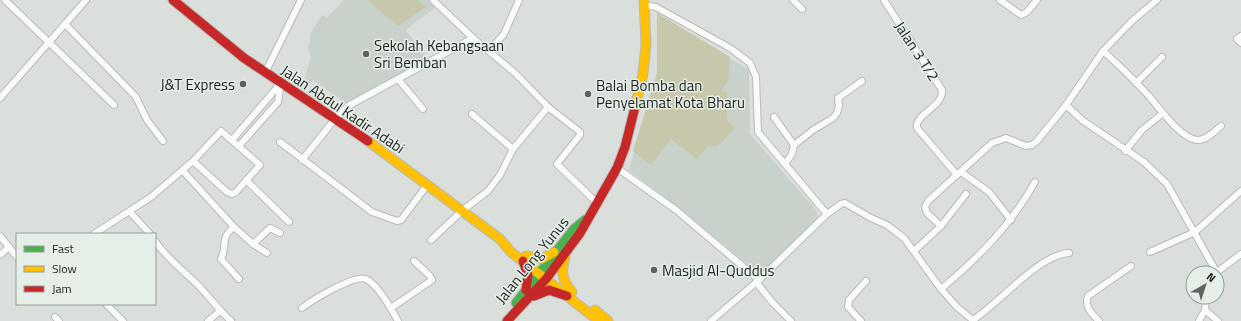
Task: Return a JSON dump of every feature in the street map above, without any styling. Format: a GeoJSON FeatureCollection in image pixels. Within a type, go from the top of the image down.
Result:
{"type":"FeatureCollection","features":[{"type":"Feature","properties":{"kind":"main road","name":"Jalan Abdul Kadir Adabi"},"geometry":{"type":"LineString","coordinates":[[172,0],[219,40],[265,73],[335,118],[428,184],[569,294],[608,321]]}},
{"type":"Feature","properties":{"kind":"main road","name":"Jalan Long Yunus"},"geometry":{"type":"LineString","coordinates":[[507,321],[566,246],[580,234],[587,218],[617,168],[625,147],[643,74],[646,44],[644,3]]}},
{"type":"Feature","properties":{"kind":"main road"},"geometry":{"type":"LineString","coordinates":[[566,246],[547,257],[524,259],[528,275],[528,296],[544,291],[569,294]]}},
{"type":"Feature","properties":{"kind":"main road"},"geometry":{"type":"LineString","coordinates":[[566,246],[561,270],[569,294]]}},
{"type":"Feature","properties":{"kind":"main road","name":"Jalan Abdul Kadir Adabi"},"geometry":{"type":"LineString","coordinates":[[569,294],[596,320]]}},
{"type":"Feature","properties":{"kind":"main road","name":"Jalan Long Yunus"},"geometry":{"type":"LineString","coordinates":[[500,321],[528,296]]}},
{"type":"Feature","properties":{"kind":"street"},"geometry":{"type":"LineString","coordinates":[[5,0],[114,105]]}},
{"type":"Feature","properties":{"kind":"street"},"geometry":{"type":"LineString","coordinates":[[0,98],[86,0]]}},
{"type":"Feature","properties":{"kind":"street"},"geometry":{"type":"LineString","coordinates":[[265,73],[301,0]]}},
{"type":"Feature","properties":{"kind":"street"},"geometry":{"type":"LineString","coordinates":[[489,51],[504,34],[519,0]]}},
{"type":"Feature","properties":{"kind":"street"},"geometry":{"type":"LineString","coordinates":[[793,0],[802,10]]}},
{"type":"Feature","properties":{"kind":"street","name":"Jalan 3 T/2"},"geometry":{"type":"LineString","coordinates":[[884,0],[942,90],[942,95],[939,101],[918,121],[917,128],[959,173],[989,192],[1011,220]]}},
{"type":"Feature","properties":{"kind":"street"},"geometry":{"type":"LineString","coordinates":[[1000,0],[1021,14],[1027,12],[1037,0]]}},
{"type":"Feature","properties":{"kind":"street"},"geometry":{"type":"LineString","coordinates":[[941,226],[927,213],[925,207],[928,201],[992,143],[1006,138],[1020,144],[1032,145],[1066,105],[1103,51],[1132,21],[1157,0]]}},
{"type":"Feature","properties":{"kind":"street"},"geometry":{"type":"LineString","coordinates":[[436,1],[472,38],[515,73],[548,107],[581,133],[557,162],[557,164],[597,202]]}},
{"type":"Feature","properties":{"kind":"street"},"geometry":{"type":"LineString","coordinates":[[644,3],[656,7],[730,48],[750,63],[756,77],[758,132],[827,214]]}},
{"type":"Feature","properties":{"kind":"street"},"geometry":{"type":"LineString","coordinates":[[65,24],[136,97],[147,120],[163,141]]}},
{"type":"Feature","properties":{"kind":"street"},"geometry":{"type":"LineString","coordinates":[[1241,36],[1237,39],[1241,43]]}},
{"type":"Feature","properties":{"kind":"street"},"geometry":{"type":"LineString","coordinates":[[302,160],[335,118],[348,106],[472,38]]}},
{"type":"Feature","properties":{"kind":"street"},"geometry":{"type":"LineString","coordinates":[[1103,51],[1136,83],[1162,114],[1191,138],[1198,140],[1206,138],[1221,126]]}},
{"type":"Feature","properties":{"kind":"street"},"geometry":{"type":"LineString","coordinates":[[1136,83],[1162,57]]}},
{"type":"Feature","properties":{"kind":"street"},"geometry":{"type":"LineString","coordinates":[[398,79],[424,109]]}},
{"type":"Feature","properties":{"kind":"street"},"geometry":{"type":"LineString","coordinates":[[785,164],[792,154],[794,145],[813,130],[833,118],[837,113],[839,106],[838,98],[862,80]]}},
{"type":"Feature","properties":{"kind":"street"},"geometry":{"type":"LineString","coordinates":[[232,140],[281,83]]}},
{"type":"Feature","properties":{"kind":"street"},"geometry":{"type":"LineString","coordinates":[[238,146],[278,102],[281,83]]}},
{"type":"Feature","properties":{"kind":"street"},"geometry":{"type":"LineString","coordinates":[[1066,105],[1082,120],[1125,151],[1144,162],[1167,184],[1213,265]]}},
{"type":"Feature","properties":{"kind":"street"},"geometry":{"type":"LineString","coordinates":[[431,240],[463,210],[488,191],[500,175],[513,149],[548,107]]}},
{"type":"Feature","properties":{"kind":"street"},"geometry":{"type":"LineString","coordinates":[[472,114],[513,149]]}},
{"type":"Feature","properties":{"kind":"street"},"geometry":{"type":"LineString","coordinates":[[1125,151],[1142,130],[1162,114]]}},
{"type":"Feature","properties":{"kind":"street"},"geometry":{"type":"LineString","coordinates":[[774,117],[794,145]]}},
{"type":"Feature","properties":{"kind":"street"},"geometry":{"type":"LineString","coordinates":[[96,233],[152,198],[163,186],[194,161],[221,131],[260,165],[236,192],[229,193],[194,161]]}},
{"type":"Feature","properties":{"kind":"street"},"geometry":{"type":"LineString","coordinates":[[280,142],[372,212],[397,221],[401,220],[428,184]]}},
{"type":"Feature","properties":{"kind":"street"},"geometry":{"type":"LineString","coordinates":[[617,168],[676,210],[758,281],[773,304],[792,321]]}},
{"type":"Feature","properties":{"kind":"street"},"geometry":{"type":"LineString","coordinates":[[183,171],[234,227],[253,244],[267,253]]}},
{"type":"Feature","properties":{"kind":"street"},"geometry":{"type":"LineString","coordinates":[[246,180],[289,222]]}},
{"type":"Feature","properties":{"kind":"street"},"geometry":{"type":"LineString","coordinates":[[941,289],[991,244],[1011,220],[1035,182]]}},
{"type":"Feature","properties":{"kind":"street"},"geometry":{"type":"LineString","coordinates":[[1150,252],[1195,232],[1241,191]]}},
{"type":"Feature","properties":{"kind":"street"},"geometry":{"type":"LineString","coordinates":[[914,251],[941,226],[966,194]]}},
{"type":"Feature","properties":{"kind":"street"},"geometry":{"type":"LineString","coordinates":[[711,321],[758,281],[827,214],[840,204],[845,203],[870,218],[887,224],[904,238],[941,289],[957,307],[974,320],[987,311],[1031,272],[1050,258],[1069,253]]}},
{"type":"Feature","properties":{"kind":"street"},"geometry":{"type":"LineString","coordinates":[[130,212],[149,233]]}},
{"type":"Feature","properties":{"kind":"street"},"geometry":{"type":"LineString","coordinates":[[234,227],[227,233],[224,239],[224,250],[221,260],[239,279]]}},
{"type":"Feature","properties":{"kind":"street"},"geometry":{"type":"LineString","coordinates":[[253,244],[270,228],[280,233]]}},
{"type":"Feature","properties":{"kind":"street"},"geometry":{"type":"LineString","coordinates":[[0,236],[16,256]]}},
{"type":"Feature","properties":{"kind":"street"},"geometry":{"type":"LineString","coordinates":[[156,242],[161,250],[231,321]]}},
{"type":"Feature","properties":{"kind":"street"},"geometry":{"type":"LineString","coordinates":[[0,255],[9,247]]}},
{"type":"Feature","properties":{"kind":"street"},"geometry":{"type":"LineString","coordinates":[[1225,267],[1241,254]]}},
{"type":"Feature","properties":{"kind":"street"},"geometry":{"type":"LineString","coordinates":[[391,308],[432,280],[430,276],[414,261]]}},
{"type":"Feature","properties":{"kind":"street"},"geometry":{"type":"LineString","coordinates":[[1099,321],[1090,312],[1087,306],[1088,296],[1131,266]]}},
{"type":"Feature","properties":{"kind":"street"},"geometry":{"type":"LineString","coordinates":[[302,308],[318,296],[359,278],[365,278],[372,282],[391,308],[398,321]]}},
{"type":"Feature","properties":{"kind":"street"},"geometry":{"type":"LineString","coordinates":[[861,321],[848,307],[850,300],[866,281]]}},
{"type":"Feature","properties":{"kind":"street"},"geometry":{"type":"LineString","coordinates":[[107,305],[123,321]]}},
{"type":"Feature","properties":{"kind":"street"},"geometry":{"type":"LineString","coordinates":[[1199,321],[1205,310],[1205,305]]}},
{"type":"Feature","properties":{"kind":"street"},"geometry":{"type":"LineString","coordinates":[[1205,310],[1218,321]]}},
{"type":"Feature","properties":{"kind":"street"},"geometry":{"type":"LineString","coordinates":[[208,321],[220,311]]}},
{"type":"Feature","properties":{"kind":"shaded area","name":"Sekolah Kebangsaan Sri Bemban"},"geometry":{"type":"Polygon","coordinates":[[[344,0],[431,0],[437,6],[406,30],[429,61],[347,104],[313,80],[306,88],[302,85],[311,58],[308,50],[311,32],[322,15],[327,18],[344,0]]]}},
{"type":"Feature","properties":{"kind":"shaded area"},"geometry":{"type":"Polygon","coordinates":[[[657,13],[749,70],[750,134],[816,210],[818,218],[764,270],[757,272],[683,211],[629,170],[657,73],[657,13]]]}},
{"type":"Feature","properties":{"kind":"green space"},"geometry":{"type":"Polygon","coordinates":[[[367,0],[418,0],[426,7],[398,26],[367,0]]]}},
{"type":"Feature","properties":{"kind":"green space"},"geometry":{"type":"Polygon","coordinates":[[[657,13],[730,57],[728,81],[721,91],[727,92],[727,121],[735,128],[718,146],[708,146],[697,159],[671,139],[651,165],[633,151],[657,73],[657,13]]]}},
{"type":"Feature","properties":{"kind":"traffic: fast"},"geometry":{"type":"LineString","coordinates":[[516,303],[574,229],[585,220]]}},
{"type":"Feature","properties":{"kind":"traffic: slow"},"geometry":{"type":"LineString","coordinates":[[634,111],[643,74],[646,44],[644,0]]}},
{"type":"Feature","properties":{"kind":"traffic: slow"},"geometry":{"type":"LineString","coordinates":[[368,141],[500,239],[511,252],[599,321]]}},
{"type":"Feature","properties":{"kind":"traffic: slow"},"geometry":{"type":"LineString","coordinates":[[526,256],[542,259],[554,252]]}},
{"type":"Feature","properties":{"kind":"traffic: slow"},"geometry":{"type":"LineString","coordinates":[[565,258],[563,263],[563,276],[566,284],[572,292]]}},
{"type":"Feature","properties":{"kind":"traffic: slow"},"geometry":{"type":"LineString","coordinates":[[595,310],[608,321]]}},
{"type":"Feature","properties":{"kind":"traffic: jam"},"geometry":{"type":"LineString","coordinates":[[173,0],[244,58],[368,141]]}},
{"type":"Feature","properties":{"kind":"traffic: jam"},"geometry":{"type":"LineString","coordinates":[[507,321],[546,279],[580,233],[617,168],[625,147],[634,111]]}},
{"type":"Feature","properties":{"kind":"traffic: jam"},"geometry":{"type":"LineString","coordinates":[[523,261],[528,275],[526,290]]}},
{"type":"Feature","properties":{"kind":"traffic: jam"},"geometry":{"type":"LineString","coordinates":[[534,296],[549,290],[567,296]]}},
{"type":"Feature","properties":{"kind":"place","name":"Sekolah Kebangsaan Sri Bemban"},"geometry":{"type":"Point","coordinates":[366,54]}},
{"type":"Feature","properties":{"kind":"place","name":"J&T Express"},"geometry":{"type":"Point","coordinates":[243,84]}},
{"type":"Feature","properties":{"kind":"place","name":"Balai Bomba dan Penyelamat Kota Bharu"},"geometry":{"type":"Point","coordinates":[588,94]}},
{"type":"Feature","properties":{"kind":"place","name":"Masjid Al-Quddus"},"geometry":{"type":"Point","coordinates":[654,270]}}]}
